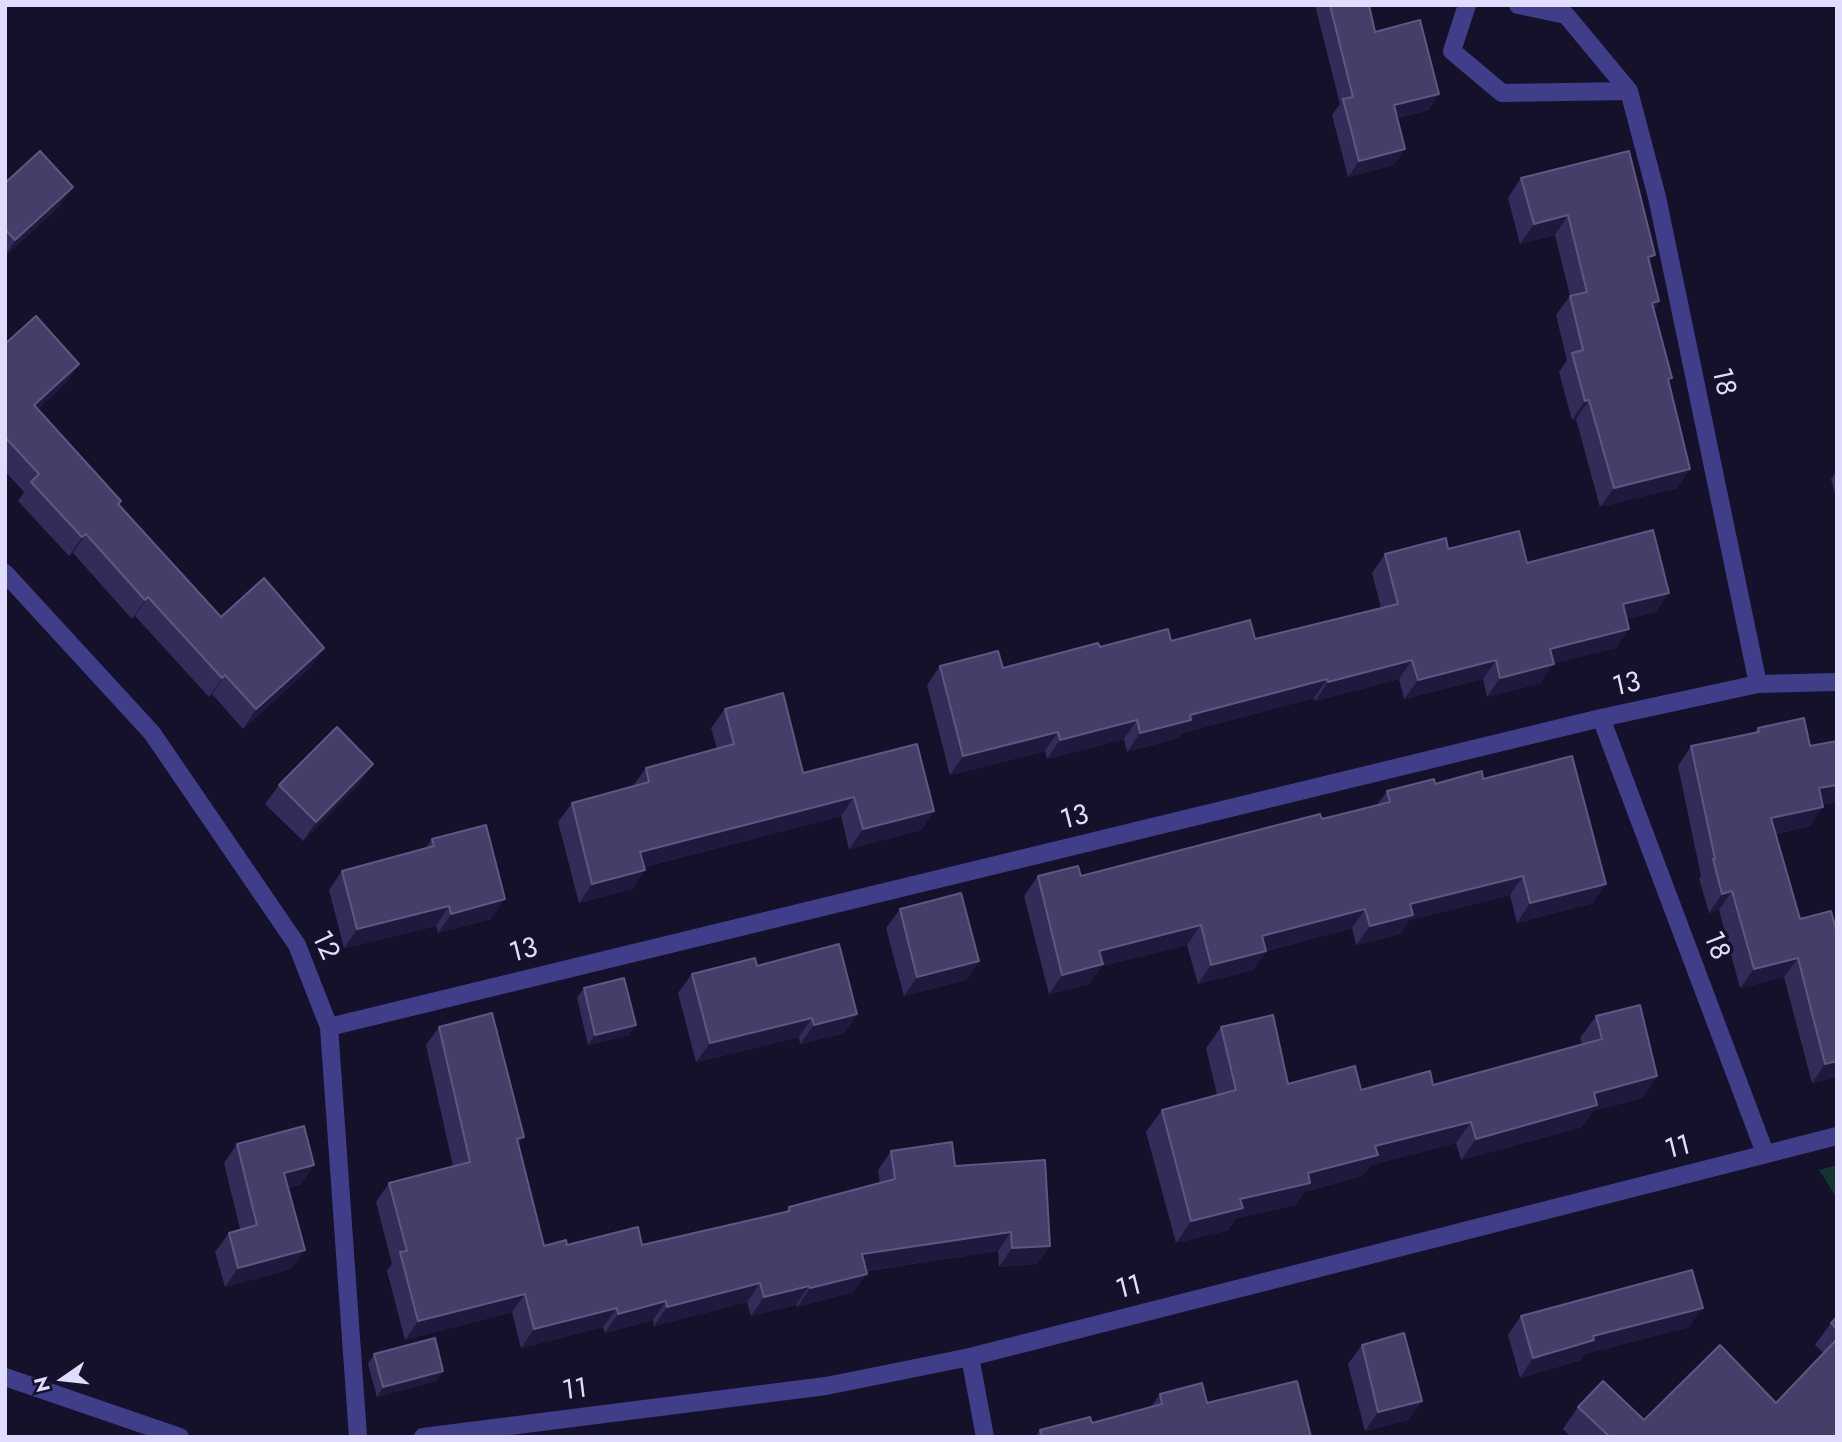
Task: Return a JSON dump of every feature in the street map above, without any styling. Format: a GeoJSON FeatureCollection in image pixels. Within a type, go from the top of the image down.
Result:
{"type":"FeatureCollection","features":[{"type":"Feature","properties":{"kind":"street"},"geometry":{"type":"LineString","coordinates":[[1467,5],[1452,51],[1502,93],[1629,91]]}},
{"type":"Feature","properties":{"kind":"street","name":"18"},"geometry":{"type":"LineString","coordinates":[[1518,5],[1566,15],[1629,91],[1657,197],[1758,684]]}},
{"type":"Feature","properties":{"kind":"street","name":"12"},"geometry":{"type":"LineString","coordinates":[[5,573],[152,733],[297,945],[329,1027],[358,1437]]}},
{"type":"Feature","properties":{"kind":"street","name":"13"},"geometry":{"type":"LineString","coordinates":[[329,1027],[1601,718],[1758,684],[1837,682]]}},
{"type":"Feature","properties":{"kind":"street","name":"18"},"geometry":{"type":"LineString","coordinates":[[1601,718],[1765,1153]]}},
{"type":"Feature","properties":{"kind":"street","name":"11"},"geometry":{"type":"LineString","coordinates":[[423,1437],[825,1386],[970,1357],[1837,1136]]}},
{"type":"Feature","properties":{"kind":"street"},"geometry":{"type":"LineString","coordinates":[[970,1357],[985,1437]]}},
{"type":"Feature","properties":{"kind":"street"},"geometry":{"type":"LineString","coordinates":[[5,1377],[180,1437]]}},
{"type":"Feature","properties":{"kind":"green space"},"geometry":{"type":"Polygon","coordinates":[[[1837,1165],[1837,1198],[1819,1170],[1837,1165]]]}},
{"type":"Feature","properties":{"kind":"building"},"geometry":{"type":"Polygon","coordinates":[[[1330,5],[1369,5],[1375,32],[1420,20],[1439,94],[1394,105],[1405,149],[1359,161],[1343,99],[1353,97],[1330,5]]]}},
{"type":"Feature","properties":{"kind":"building"},"geometry":{"type":"Polygon","coordinates":[[[40,151],[73,187],[15,240],[5,229],[5,183],[40,151]]]}},
{"type":"Feature","properties":{"kind":"building"},"geometry":{"type":"Polygon","coordinates":[[[1629,151],[1655,255],[1648,257],[1659,301],[1652,303],[1672,378],[1668,379],[1690,469],[1614,488],[1589,400],[1585,401],[1572,353],[1583,350],[1570,296],[1587,292],[1568,215],[1534,224],[1521,178],[1629,151]]]}},
{"type":"Feature","properties":{"kind":"building"},"geometry":{"type":"Polygon","coordinates":[[[36,316],[79,364],[34,405],[121,501],[118,504],[221,617],[264,578],[324,648],[256,709],[225,675],[222,678],[148,597],[145,600],[86,534],[82,537],[31,482],[39,474],[5,437],[5,344],[36,316]]]}},
{"type":"Feature","properties":{"kind":"building"},"geometry":{"type":"Polygon","coordinates":[[[1653,530],[1669,593],[1623,604],[1629,629],[1550,649],[1554,664],[1500,678],[1496,660],[1418,680],[1412,660],[1190,715],[1191,720],[1140,733],[1137,720],[1060,740],[1058,732],[963,756],[940,666],[998,651],[1003,668],[1098,643],[1100,647],[1168,629],[1171,641],[1250,620],[1255,639],[1398,604],[1385,554],[1446,538],[1448,549],[1519,531],[1527,563],[1653,530]]]}},
{"type":"Feature","properties":{"kind":"building"},"geometry":{"type":"Polygon","coordinates":[[[783,693],[803,773],[917,744],[934,811],[863,829],[854,797],[640,852],[645,870],[592,884],[572,803],[649,782],[646,768],[734,744],[725,709],[783,693]]]}},
{"type":"Feature","properties":{"kind":"building"},"geometry":{"type":"Polygon","coordinates":[[[1804,718],[1810,746],[1837,741],[1837,785],[1819,788],[1823,807],[1771,818],[1800,919],[1831,911],[1837,933],[1837,1061],[1825,1064],[1798,958],[1754,969],[1732,891],[1722,894],[1691,746],[1759,732],[1758,728],[1804,718]]]}},
{"type":"Feature","properties":{"kind":"building"},"geometry":{"type":"Polygon","coordinates":[[[337,727],[373,764],[316,822],[279,785],[337,727]]]}},
{"type":"Feature","properties":{"kind":"building"},"geometry":{"type":"Polygon","coordinates":[[[1572,756],[1606,884],[1530,903],[1523,876],[1410,904],[1413,915],[1370,926],[1365,909],[1262,936],[1266,951],[1211,965],[1201,925],[1099,951],[1103,964],[1062,975],[1038,876],[1078,866],[1081,876],[1320,814],[1322,819],[1390,802],[1387,791],[1434,779],[1435,784],[1482,771],[1483,779],[1572,756]]]}},
{"type":"Feature","properties":{"kind":"building"},"geometry":{"type":"Polygon","coordinates":[[[486,825],[505,899],[451,914],[449,906],[357,929],[342,871],[434,846],[432,839],[486,825]]]}},
{"type":"Feature","properties":{"kind":"building"},"geometry":{"type":"Polygon","coordinates":[[[961,893],[979,961],[917,977],[900,909],[961,893]]]}},
{"type":"Feature","properties":{"kind":"building"},"geometry":{"type":"Polygon","coordinates":[[[839,944],[857,1014],[814,1025],[812,1018],[710,1043],[692,974],[755,958],[757,966],[839,944]]]}},
{"type":"Feature","properties":{"kind":"building"},"geometry":{"type":"Polygon","coordinates":[[[624,978],[636,1025],[595,1035],[584,988],[624,978]]]}},
{"type":"Feature","properties":{"kind":"building"},"geometry":{"type":"Polygon","coordinates":[[[1640,1005],[1657,1076],[1594,1093],[1597,1105],[1476,1139],[1471,1122],[1375,1146],[1378,1155],[1308,1173],[1310,1183],[1240,1199],[1243,1208],[1191,1221],[1162,1110],[1236,1090],[1221,1027],[1273,1015],[1288,1084],[1355,1066],[1361,1090],[1430,1071],[1433,1085],[1602,1039],[1596,1016],[1640,1005]]]}},
{"type":"Feature","properties":{"kind":"building"},"geometry":{"type":"Polygon","coordinates":[[[492,1013],[524,1137],[517,1139],[544,1246],[566,1240],[567,1245],[638,1227],[642,1245],[790,1211],[789,1207],[895,1179],[891,1151],[952,1142],[955,1166],[1045,1160],[1050,1246],[1012,1248],[1011,1232],[862,1254],[867,1274],[810,1288],[809,1286],[764,1297],[760,1283],[667,1307],[666,1301],[618,1314],[617,1308],[534,1329],[525,1294],[418,1321],[400,1252],[407,1251],[389,1183],[470,1162],[439,1027],[492,1013]]]}},
{"type":"Feature","properties":{"kind":"building"},"geometry":{"type":"Polygon","coordinates":[[[304,1126],[314,1165],[284,1173],[305,1250],[238,1268],[229,1233],[257,1225],[237,1144],[304,1126]]]}},
{"type":"Feature","properties":{"kind":"building"},"geometry":{"type":"Polygon","coordinates":[[[1692,1270],[1703,1308],[1593,1336],[1594,1340],[1533,1358],[1521,1316],[1692,1270]]]}},
{"type":"Feature","properties":{"kind":"building"},"geometry":{"type":"Polygon","coordinates":[[[1837,1317],[1837,1329],[1831,1323],[1837,1317]]]}},
{"type":"Feature","properties":{"kind":"building"},"geometry":{"type":"Polygon","coordinates":[[[1404,1333],[1422,1401],[1378,1412],[1362,1345],[1404,1333]]]}},
{"type":"Feature","properties":{"kind":"building"},"geometry":{"type":"Polygon","coordinates":[[[435,1338],[443,1371],[383,1387],[374,1354],[435,1338]]]}},
{"type":"Feature","properties":{"kind":"building"},"geometry":{"type":"Polygon","coordinates":[[[1837,1339],[1837,1437],[1610,1437],[1578,1407],[1603,1381],[1644,1420],[1720,1345],[1776,1403],[1837,1339]]]}},
{"type":"Feature","properties":{"kind":"building"},"geometry":{"type":"Polygon","coordinates":[[[1297,1381],[1311,1437],[1042,1437],[1040,1430],[1090,1417],[1092,1423],[1162,1404],[1160,1394],[1202,1383],[1207,1403],[1297,1381]]]}}]}
